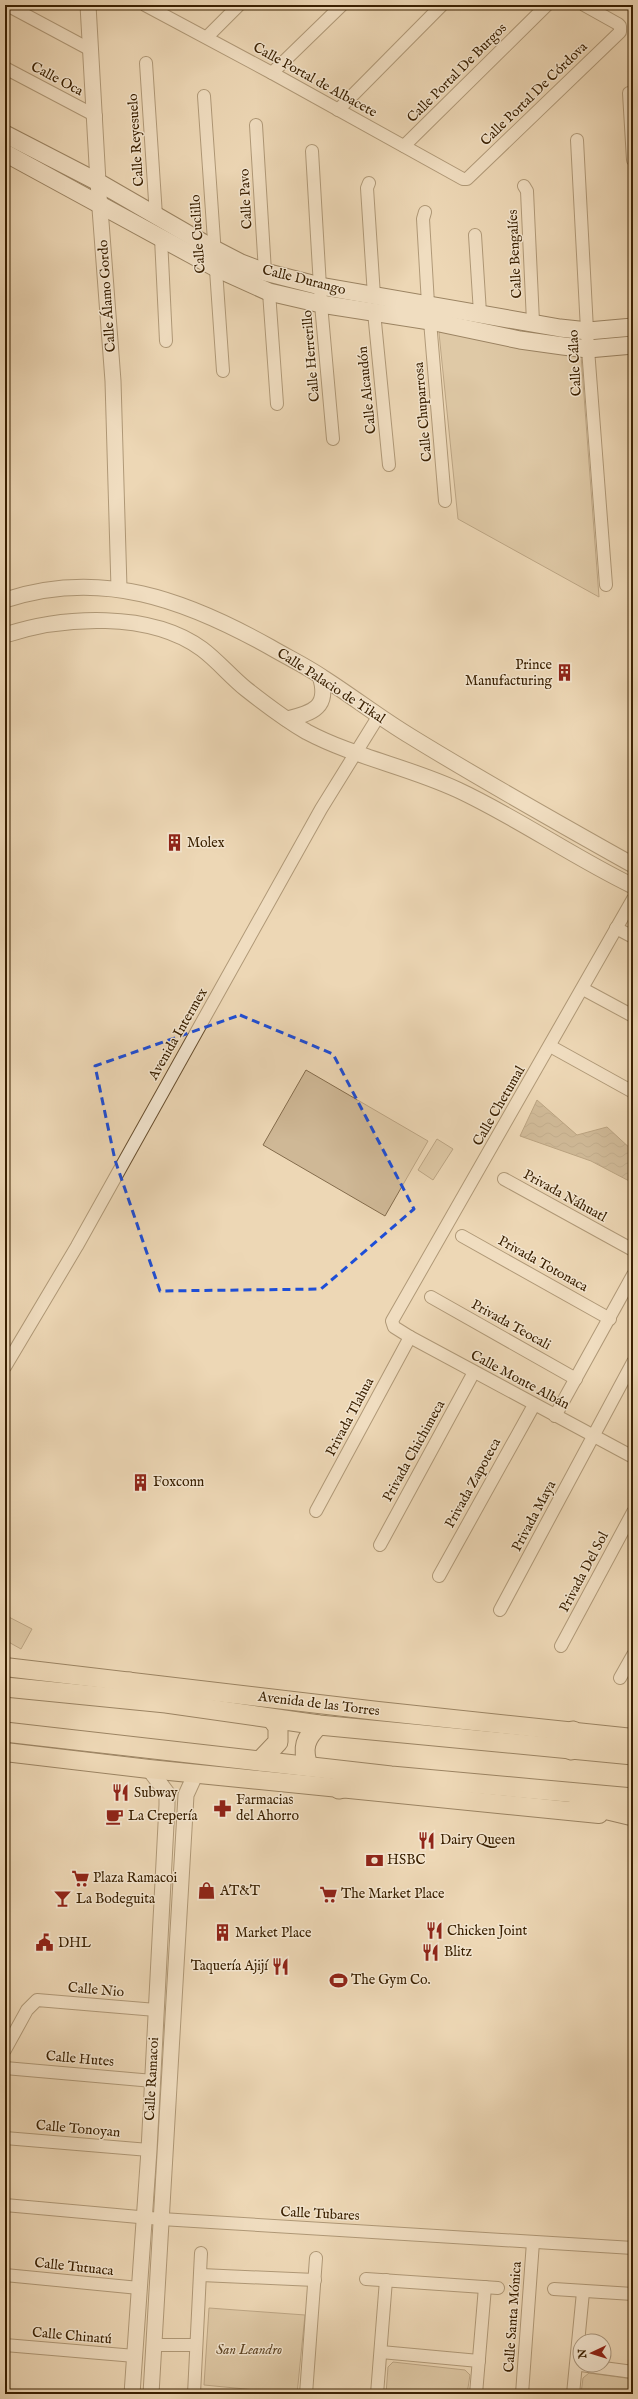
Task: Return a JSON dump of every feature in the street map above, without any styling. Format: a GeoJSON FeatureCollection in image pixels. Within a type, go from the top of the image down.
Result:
{"type":"FeatureCollection","features":[{"type":"Feature","properties":{"kind":"highway"},"geometry":{"type":"LineString","coordinates":[[129,1682],[166,1703]]}},
{"type":"Feature","properties":{"kind":"highway","name":"Avenida de las Torres"},"geometry":{"type":"LineString","coordinates":[[5,1687],[166,1703],[319,1725],[572,1740],[633,1755]]}},
{"type":"Feature","properties":{"kind":"highway"},"geometry":{"type":"LineString","coordinates":[[260,1761],[278,1742],[278,1727],[272,1719]]}},
{"type":"Feature","properties":{"kind":"highway"},"geometry":{"type":"LineString","coordinates":[[308,1766],[304,1755],[306,1740],[319,1725]]}},
{"type":"Feature","properties":{"kind":"highway"},"geometry":{"type":"LineString","coordinates":[[5,1732],[390,1776],[528,1790],[633,1798]]}},
{"type":"Feature","properties":{"kind":"highway"},"geometry":{"type":"LineString","coordinates":[[339,1789],[390,1776]]}},
{"type":"Feature","properties":{"kind":"highway"},"geometry":{"type":"LineString","coordinates":[[528,1790],[633,1816]]}},
{"type":"Feature","properties":{"kind":"main road","name":"Calle Durango"},"geometry":{"type":"LineString","coordinates":[[5,134],[98,182],[214,249],[242,263],[265,272],[320,286],[430,321],[520,340],[588,349],[633,345]]}},
{"type":"Feature","properties":{"kind":"main road","name":"Calle Durango"},"geometry":{"type":"LineString","coordinates":[[5,153],[216,268],[269,292],[321,304],[428,304],[560,328],[588,331],[633,327]]}},
{"type":"Feature","properties":{"kind":"main road","name":"Avenida de las Torres"},"geometry":{"type":"LineString","coordinates":[[5,1667],[378,1711],[572,1740],[633,1738]]}},
{"type":"Feature","properties":{"kind":"main road"},"geometry":{"type":"LineString","coordinates":[[5,1752],[339,1789],[633,1816]]}},
{"type":"Feature","properties":{"kind":"street"},"geometry":{"type":"LineString","coordinates":[[7,5],[91,50]]}},
{"type":"Feature","properties":{"kind":"street","name":"Calle Álamo Gordo"},"geometry":{"type":"LineString","coordinates":[[88,5],[96,116],[98,182],[113,382],[119,588]]}},
{"type":"Feature","properties":{"kind":"street","name":"Calle Portal de Albacete"},"geometry":{"type":"LineString","coordinates":[[145,5],[207,37],[404,146],[458,178],[467,179],[468,177]]}},
{"type":"Feature","properties":{"kind":"street"},"geometry":{"type":"LineString","coordinates":[[207,37],[239,5]]}},
{"type":"Feature","properties":{"kind":"street"},"geometry":{"type":"LineString","coordinates":[[272,73],[342,5]]}},
{"type":"Feature","properties":{"kind":"street"},"geometry":{"type":"LineString","coordinates":[[338,110],[442,5]]}},
{"type":"Feature","properties":{"kind":"street","name":"Calle Portal De Burgos"},"geometry":{"type":"LineString","coordinates":[[404,146],[547,5]]}},
{"type":"Feature","properties":{"kind":"street","name":"Calle Portal De Córdova"},"geometry":{"type":"LineString","coordinates":[[468,177],[620,32],[620,26],[618,24],[584,5]]}},
{"type":"Feature","properties":{"kind":"street","name":"Calle Reyesuelo"},"geometry":{"type":"LineString","coordinates":[[146,63],[156,216]]}},
{"type":"Feature","properties":{"kind":"street","name":"Calle Oca"},"geometry":{"type":"LineString","coordinates":[[5,68],[96,116]]}},
{"type":"Feature","properties":{"kind":"street"},"geometry":{"type":"LineString","coordinates":[[629,93],[633,160]]}},
{"type":"Feature","properties":{"kind":"street","name":"Calle Cuclillo"},"geometry":{"type":"LineString","coordinates":[[204,96],[223,371]]}},
{"type":"Feature","properties":{"kind":"street","name":"Calle Pavo"},"geometry":{"type":"LineString","coordinates":[[256,125],[265,272]]}},
{"type":"Feature","properties":{"kind":"street","name":"Calle Cálao"},"geometry":{"type":"LineString","coordinates":[[576,140],[588,349],[606,585]]}},
{"type":"Feature","properties":{"kind":"street","name":"Calle Herrerillo"},"geometry":{"type":"LineString","coordinates":[[312,151],[321,304],[333,439]]}},
{"type":"Feature","properties":{"kind":"street","name":"Calle Alcaudón"},"geometry":{"type":"LineString","coordinates":[[369,183],[367,188],[374,304],[389,465]]}},
{"type":"Feature","properties":{"kind":"street","name":"Calle Bengalíes"},"geometry":{"type":"LineString","coordinates":[[524,186],[526,191],[533,322]]}},
{"type":"Feature","properties":{"kind":"street"},"geometry":{"type":"LineString","coordinates":[[425,212],[423,219],[428,304]]}},
{"type":"Feature","properties":{"kind":"street"},"geometry":{"type":"LineString","coordinates":[[475,234],[480,313]]}},
{"type":"Feature","properties":{"kind":"street"},"geometry":{"type":"LineString","coordinates":[[161,238],[166,341]]}},
{"type":"Feature","properties":{"kind":"street"},"geometry":{"type":"LineString","coordinates":[[269,292],[277,404]]}},
{"type":"Feature","properties":{"kind":"street","name":"Calle Chuparrosa"},"geometry":{"type":"LineString","coordinates":[[430,321],[445,501]]}},
{"type":"Feature","properties":{"kind":"street","name":"Calle Palacio de Tikal"},"geometry":{"type":"LineString","coordinates":[[5,600],[26,593],[54,589],[119,588],[155,595],[209,615],[320,676],[378,716],[633,865]]}},
{"type":"Feature","properties":{"kind":"street"},"geometry":{"type":"LineString","coordinates":[[5,635],[53,623],[86,621],[147,626],[188,640],[202,650],[247,689],[307,732],[355,753],[458,790],[633,886]]}},
{"type":"Feature","properties":{"kind":"street"},"geometry":{"type":"LineString","coordinates":[[287,719],[314,711],[322,702],[325,693],[320,676]]}},
{"type":"Feature","properties":{"kind":"street","name":"Avenida Intermex"},"geometry":{"type":"LineString","coordinates":[[5,1367],[77,1246],[355,753],[378,716]]}},
{"type":"Feature","properties":{"kind":"street","name":"Calle Chetumal"},"geometry":{"type":"LineString","coordinates":[[394,1327],[393,1319],[633,900]]}},
{"type":"Feature","properties":{"kind":"street"},"geometry":{"type":"LineString","coordinates":[[616,928],[633,937]]}},
{"type":"Feature","properties":{"kind":"street"},"geometry":{"type":"LineString","coordinates":[[583,989],[633,1016]]}},
{"type":"Feature","properties":{"kind":"street"},"geometry":{"type":"LineString","coordinates":[[550,1046],[633,1092]]}},
{"type":"Feature","properties":{"kind":"street","name":"Privada Náhuatl"},"geometry":{"type":"LineString","coordinates":[[504,1179],[633,1250]]}},
{"type":"Feature","properties":{"kind":"street","name":"Privada Totonaca"},"geometry":{"type":"LineString","coordinates":[[462,1236],[610,1319]]}},
{"type":"Feature","properties":{"kind":"street"},"geometry":{"type":"LineString","coordinates":[[555,1416],[633,1275]]}},
{"type":"Feature","properties":{"kind":"street","name":"Privada Teocali"},"geometry":{"type":"LineString","coordinates":[[431,1297],[576,1379]]}},
{"type":"Feature","properties":{"kind":"street","name":"Calle Monte Albán"},"geometry":{"type":"LineString","coordinates":[[394,1327],[534,1405],[633,1457]]}},
{"type":"Feature","properties":{"kind":"street","name":"Privada Tlahua"},"geometry":{"type":"LineString","coordinates":[[316,1511],[410,1337]]}},
{"type":"Feature","properties":{"kind":"street","name":"Privada Maya"},"geometry":{"type":"LineString","coordinates":[[500,1610],[633,1362]]}},
{"type":"Feature","properties":{"kind":"street","name":"Privada Chichimeca"},"geometry":{"type":"LineString","coordinates":[[380,1545],[474,1372]]}},
{"type":"Feature","properties":{"kind":"street","name":"Privada Zapoteca"},"geometry":{"type":"LineString","coordinates":[[439,1576],[534,1405]]}},
{"type":"Feature","properties":{"kind":"street","name":"Privada Del Sol"},"geometry":{"type":"LineString","coordinates":[[561,1646],[633,1512]]}},
{"type":"Feature","properties":{"kind":"street"},"geometry":{"type":"LineString","coordinates":[[620,1678],[633,1655]]}},
{"type":"Feature","properties":{"kind":"street"},"geometry":{"type":"LineString","coordinates":[[149,1769],[167,1793],[177,1788],[186,1795]]}},
{"type":"Feature","properties":{"kind":"street","name":"Calle Ramacoi"},"geometry":{"type":"LineString","coordinates":[[151,2394],[186,1795],[196,1773]]}},
{"type":"Feature","properties":{"kind":"street","name":"Calle Ramacoi"},"geometry":{"type":"LineString","coordinates":[[132,2394],[149,2150],[167,1793]]}},
{"type":"Feature","properties":{"kind":"street","name":"Calle Nio"},"geometry":{"type":"LineString","coordinates":[[5,2050],[34,2001],[40,2000],[156,2010]]}},
{"type":"Feature","properties":{"kind":"street","name":"Calle Hutes"},"geometry":{"type":"LineString","coordinates":[[5,2068],[153,2081]]}},
{"type":"Feature","properties":{"kind":"street","name":"Calle Tonoyan"},"geometry":{"type":"LineString","coordinates":[[5,2138],[149,2150]]}},
{"type":"Feature","properties":{"kind":"street","name":"Calle Tubares"},"geometry":{"type":"LineString","coordinates":[[5,2205],[160,2220],[633,2248]]}},
{"type":"Feature","properties":{"kind":"street","name":"Calle Santa Mónica"},"geometry":{"type":"LineString","coordinates":[[522,2394],[534,2242]]}},
{"type":"Feature","properties":{"kind":"street"},"geometry":{"type":"LineString","coordinates":[[194,2394],[201,2253]]}},
{"type":"Feature","properties":{"kind":"street"},"geometry":{"type":"LineString","coordinates":[[306,2394],[316,2258]]}},
{"type":"Feature","properties":{"kind":"street","name":"Calle Tutuaca"},"geometry":{"type":"LineString","coordinates":[[5,2275],[139,2288]]}},
{"type":"Feature","properties":{"kind":"street"},"geometry":{"type":"LineString","coordinates":[[201,2275],[314,2280]]}},
{"type":"Feature","properties":{"kind":"street"},"geometry":{"type":"LineString","coordinates":[[366,2279],[498,2288]]}},
{"type":"Feature","properties":{"kind":"street"},"geometry":{"type":"LineString","coordinates":[[377,2394],[386,2280]]}},
{"type":"Feature","properties":{"kind":"street"},"geometry":{"type":"LineString","coordinates":[[476,2394],[485,2287]]}},
{"type":"Feature","properties":{"kind":"street"},"geometry":{"type":"LineString","coordinates":[[554,2288],[583,2292],[633,2294]]}},
{"type":"Feature","properties":{"kind":"street"},"geometry":{"type":"LineString","coordinates":[[581,2333],[583,2292]]}},
{"type":"Feature","properties":{"kind":"street","name":"Calle Chinatú"},"geometry":{"type":"LineString","coordinates":[[5,2345],[135,2356]]}},
{"type":"Feature","properties":{"kind":"street"},"geometry":{"type":"LineString","coordinates":[[154,2345],[196,2345]]}},
{"type":"Feature","properties":{"kind":"street"},"geometry":{"type":"LineString","coordinates":[[381,2352],[479,2361]]}},
{"type":"Feature","properties":{"kind":"street"},"geometry":{"type":"LineString","coordinates":[[612,2369],[633,2372]]}},
{"type":"Feature","properties":{"kind":"street"},"geometry":{"type":"LineString","coordinates":[[573,2394],[577,2373]]}},
{"type":"Feature","properties":{"kind":"highlighted area"},"geometry":{"type":"Polygon","coordinates":[[[240,1015],[333,1054],[414,1209],[321,1289],[160,1291],[115,1160],[95,1066],[240,1015]]]}},
{"type":"Feature","properties":{"kind":"green space"},"geometry":{"type":"Polygon","coordinates":[[[443,330],[581,355],[599,597],[458,519],[439,333],[443,330]]]}},
{"type":"Feature","properties":{"kind":"green space"},"geometry":{"type":"Polygon","coordinates":[[[306,1070],[428,1141],[385,1216],[263,1145],[306,1070]]]}},
{"type":"Feature","properties":{"kind":"green space"},"geometry":{"type":"Polygon","coordinates":[[[437,1139],[453,1149],[433,1180],[418,1170],[437,1139]]]}},
{"type":"Feature","properties":{"kind":"green space"},"geometry":{"type":"Polygon","coordinates":[[[5,1615],[32,1629],[21,1649],[5,1640],[5,1615]]]}},
{"type":"Feature","properties":{"kind":"green space","name":"San Leandro"},"geometry":{"type":"Polygon","coordinates":[[[209,2308],[305,2315],[297,2394],[204,2385],[209,2308]]]}},
{"type":"Feature","properties":{"kind":"green space"},"geometry":{"type":"Polygon","coordinates":[[[393,2362],[465,2370],[470,2375],[467,2394],[386,2394],[388,2367],[393,2362]]]}},
{"type":"Feature","properties":{"kind":"green space"},"geometry":{"type":"Polygon","coordinates":[[[589,2373],[633,2379],[633,2394],[581,2394],[583,2378],[589,2373]]]}},
{"type":"Feature","properties":{"kind":"water"},"geometry":{"type":"Polygon","coordinates":[[[537,1100],[577,1135],[607,1127],[633,1151],[633,1183],[591,1161],[520,1136],[537,1100]]]}},
{"type":"Feature","properties":{"kind":"place","name":"Prince Manufacturing"},"geometry":{"type":"Point","coordinates":[565,673]}},
{"type":"Feature","properties":{"kind":"place","name":"Molex"},"geometry":{"type":"Point","coordinates":[174,843]}},
{"type":"Feature","properties":{"kind":"place","name":"Foxconn"},"geometry":{"type":"Point","coordinates":[140,1482]}},
{"type":"Feature","properties":{"kind":"place","name":"Subway"},"geometry":{"type":"Point","coordinates":[121,1793]}},
{"type":"Feature","properties":{"kind":"place","name":"Farmacias del Ahorro"},"geometry":{"type":"Point","coordinates":[223,1808]}},
{"type":"Feature","properties":{"kind":"place","name":"La Crepería"},"geometry":{"type":"Point","coordinates":[115,1816]}},
{"type":"Feature","properties":{"kind":"place","name":"Dairy Queen"},"geometry":{"type":"Point","coordinates":[427,1840]}},
{"type":"Feature","properties":{"kind":"place","name":"HSBC"},"geometry":{"type":"Point","coordinates":[374,1860]}},
{"type":"Feature","properties":{"kind":"place","name":"Plaza Ramacoi"},"geometry":{"type":"Point","coordinates":[80,1878]}},
{"type":"Feature","properties":{"kind":"place","name":"AT&T"},"geometry":{"type":"Point","coordinates":[207,1891]}},
{"type":"Feature","properties":{"kind":"place","name":"The Market Place"},"geometry":{"type":"Point","coordinates":[328,1894]}},
{"type":"Feature","properties":{"kind":"place","name":"La Bodeguita"},"geometry":{"type":"Point","coordinates":[63,1899]}},
{"type":"Feature","properties":{"kind":"place","name":"Chicken Joint"},"geometry":{"type":"Point","coordinates":[434,1931]}},
{"type":"Feature","properties":{"kind":"place","name":"Market Place"},"geometry":{"type":"Point","coordinates":[222,1933]}},
{"type":"Feature","properties":{"kind":"place","name":"DHL"},"geometry":{"type":"Point","coordinates":[45,1943]}},
{"type":"Feature","properties":{"kind":"place","name":"Blitz"},"geometry":{"type":"Point","coordinates":[431,1952]}},
{"type":"Feature","properties":{"kind":"place","name":"Taquería Ajijí"},"geometry":{"type":"Point","coordinates":[281,1966]}},
{"type":"Feature","properties":{"kind":"place","name":"The Gym Co."},"geometry":{"type":"Point","coordinates":[338,1980]}}]}
